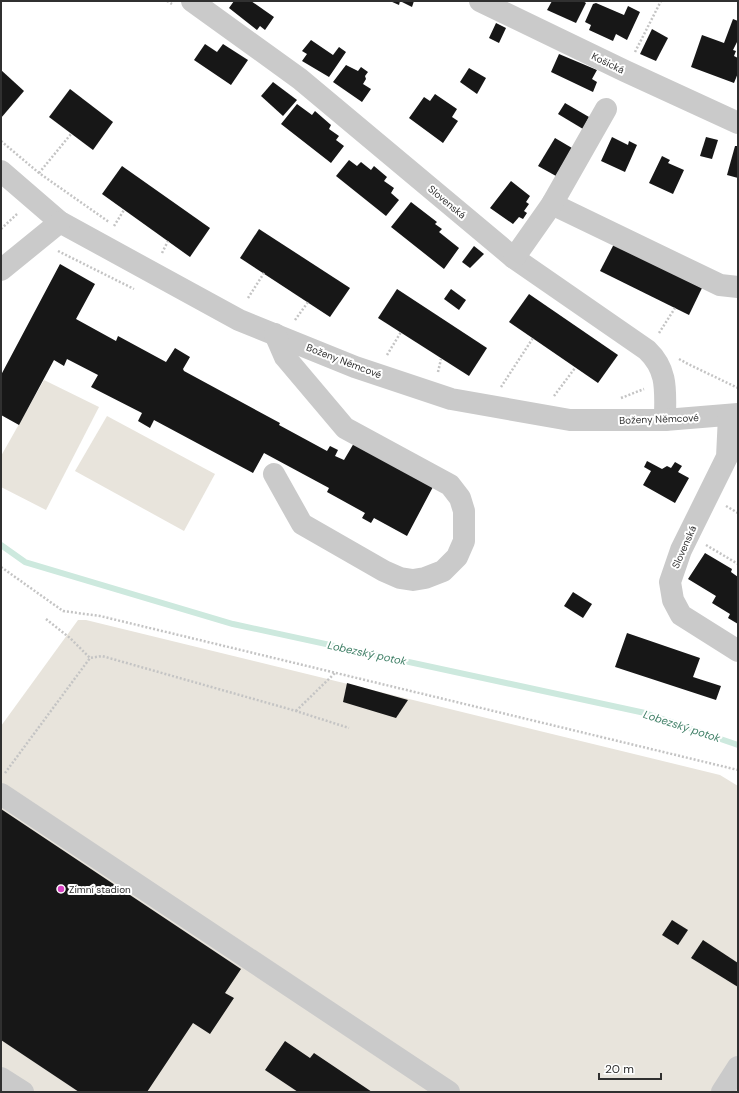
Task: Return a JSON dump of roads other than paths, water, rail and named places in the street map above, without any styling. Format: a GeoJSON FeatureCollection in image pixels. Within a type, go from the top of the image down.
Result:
{"type":"FeatureCollection","features":[{"type":"Feature","properties":{"kind":"street","name":"Košická"},"geometry":{"type":"LineString","coordinates":[[480,1],[625,71],[738,123]]}},
{"type":"Feature","properties":{"kind":"street","name":"Slovenská"},"geometry":{"type":"LineString","coordinates":[[182,3],[300,78],[514,258],[654,356],[661,366],[664,377],[665,420]]}},
{"type":"Feature","properties":{"kind":"street"},"geometry":{"type":"LineString","coordinates":[[514,258],[552,204],[606,109]]}},
{"type":"Feature","properties":{"kind":"street","name":"Boženy Němcové"},"geometry":{"type":"LineString","coordinates":[[1,171],[60,222],[239,320],[281,326],[355,367],[451,399],[570,420],[665,420],[734,415]]}},
{"type":"Feature","properties":{"kind":"street"},"geometry":{"type":"LineString","coordinates":[[552,204],[720,285],[738,287]]}},
{"type":"Feature","properties":{"kind":"street"},"geometry":{"type":"LineString","coordinates":[[1,270],[60,222]]}},
{"type":"Feature","properties":{"kind":"street"},"geometry":{"type":"LineString","coordinates":[[274,474],[302,524],[384,571],[400,578],[413,580],[425,578],[443,571],[457,557],[464,540],[464,511],[460,498],[450,485],[346,428],[285,357],[281,326]]}},
{"type":"Feature","properties":{"kind":"street","name":"Slovenská"},"geometry":{"type":"LineString","coordinates":[[734,415],[727,457],[681,550],[670,582],[673,600],[681,615],[738,651]]}},
{"type":"Feature","properties":{"kind":"street"},"geometry":{"type":"LineString","coordinates":[[1,794],[449,1092]]}},
{"type":"Feature","properties":{"kind":"street"},"geometry":{"type":"LineString","coordinates":[[722,1092],[738,1068]]}},
{"type":"Feature","properties":{"kind":"street"},"geometry":{"type":"LineString","coordinates":[[1,1078],[23,1092]]}},
{"type":"Feature","properties":{"kind":"waterway","name":"Lobezský potok"},"geometry":{"type":"LineString","coordinates":[[1,545],[25,562],[233,624],[645,713],[738,745]]}},
{"type":"Feature","properties":{"kind":"place","name":"Zimní stadion"},"geometry":{"type":"Point","coordinates":[61,889]}}]}
